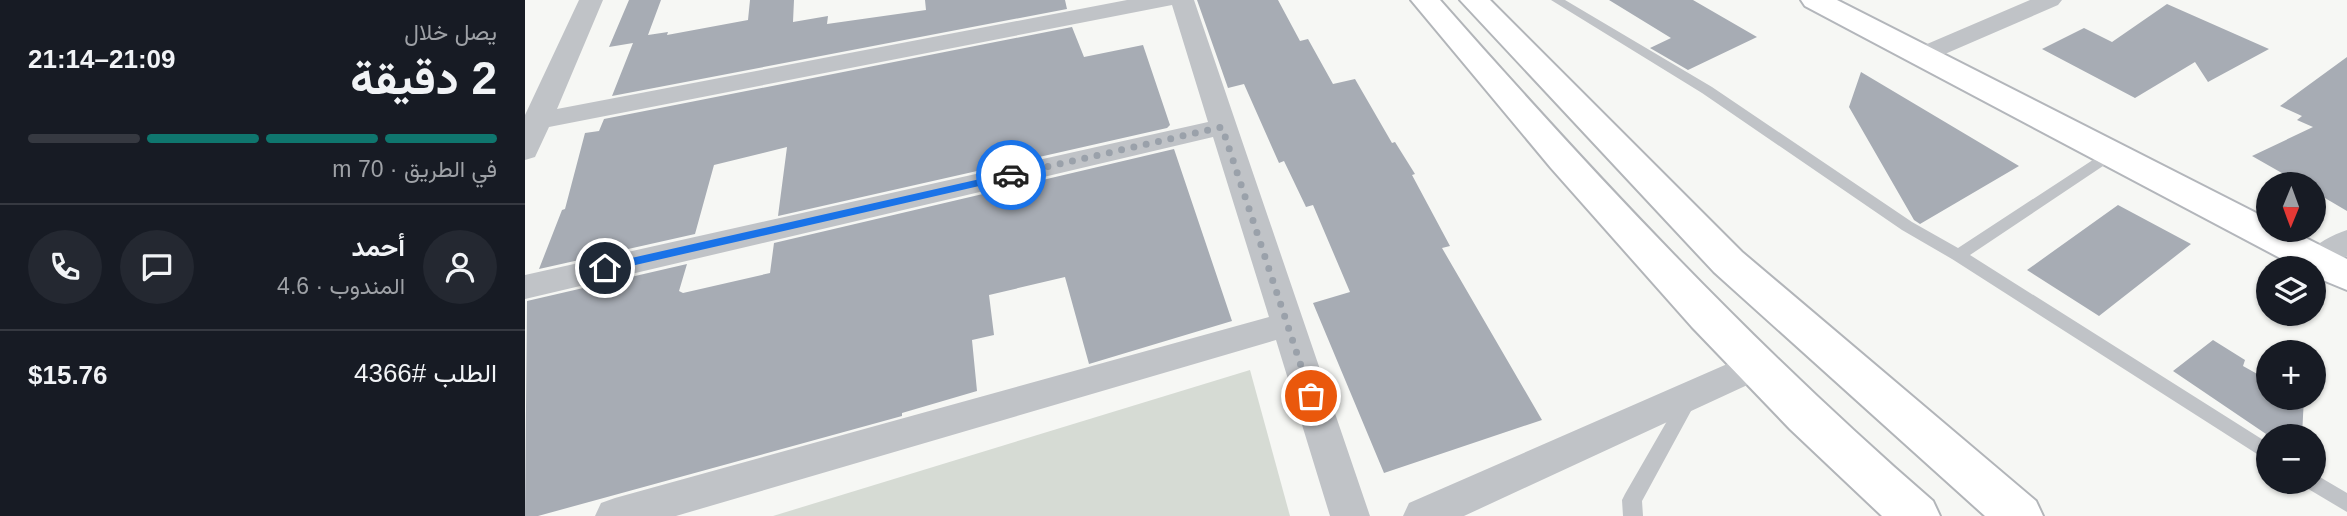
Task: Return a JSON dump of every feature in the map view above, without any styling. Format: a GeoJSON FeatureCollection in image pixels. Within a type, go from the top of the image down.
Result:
{"type":"FeatureCollection","features":[{"type":"Feature","properties":{"kind":"main road"},"geometry":{"type":"LineString","coordinates":[[1425,0],[1523,115],[1757,365],[1805,415],[1916,516]]}},
{"type":"Feature","properties":{"kind":"main road"},"geometry":{"type":"LineString","coordinates":[[1474,0],[1728,262],[2019,516]]}},
{"type":"Feature","properties":{"kind":"main road"},"geometry":{"type":"LineString","coordinates":[[1815,0],[2333,269]]}},
{"type":"Feature","properties":{"kind":"street"},"geometry":{"type":"LineString","coordinates":[[525,151],[532,122],[591,0]]}},
{"type":"Feature","properties":{"kind":"street"},"geometry":{"type":"LineString","coordinates":[[532,122],[1164,0]]}},
{"type":"Feature","properties":{"kind":"street"},"geometry":{"type":"LineString","coordinates":[[1182,0],[1350,516]]}},
{"type":"Feature","properties":{"kind":"street"},"geometry":{"type":"LineString","coordinates":[[1922,55],[2050,0]]}},
{"type":"Feature","properties":{"kind":"street"},"geometry":{"type":"LineString","coordinates":[[525,286],[1222,127]]}},
{"type":"Feature","properties":{"kind":"street"},"geometry":{"type":"LineString","coordinates":[[2333,269],[2347,241]]}},
{"type":"Feature","properties":{"kind":"street"},"geometry":{"type":"LineString","coordinates":[[615,516],[1287,324]]}},
{"type":"Feature","properties":{"kind":"street"},"geometry":{"type":"LineString","coordinates":[[1423,516],[1757,365]]}},
{"type":"Feature","properties":{"kind":"lane"},"geometry":{"type":"LineString","coordinates":[[1557,0],[1707,90],[1907,226],[1958,255],[2256,445]]}},
{"type":"Feature","properties":{"kind":"lane"},"geometry":{"type":"LineString","coordinates":[[1958,255],[2110,155]]}},
{"type":"Feature","properties":{"kind":"lane"},"geometry":{"type":"LineString","coordinates":[[1633,516],[1632,500],[1691,395]]}},
{"type":"Feature","properties":{"kind":"lane"},"geometry":{"type":"LineString","coordinates":[[2326,490],[2347,503]]}},
{"type":"Feature","properties":{"kind":"shaded area"},"geometry":{"type":"Polygon","coordinates":[[[1250,370],[1290,516],[773,516],[1250,370]]]}},
{"type":"Feature","properties":{"kind":"building"},"geometry":{"type":"Polygon","coordinates":[[[629,0],[661,0],[648,35],[668,32],[667,35],[748,20],[750,0],[794,0],[793,22],[828,16],[827,24],[926,10],[925,0],[1065,0],[1067,9],[612,96],[633,43],[609,47],[629,0]]]}},
{"type":"Feature","properties":{"kind":"building"},"geometry":{"type":"Polygon","coordinates":[[[1197,0],[1278,0],[1300,41],[1308,39],[1333,84],[1355,79],[1392,143],[1395,142],[1415,174],[1412,175],[1450,246],[1442,248],[1542,420],[1384,473],[1313,303],[1350,292],[1313,205],[1306,207],[1284,161],[1279,163],[1244,84],[1228,88],[1197,0]]]}},
{"type":"Feature","properties":{"kind":"building"},"geometry":{"type":"Polygon","coordinates":[[[1609,0],[1693,0],[1757,37],[1688,70],[1650,48],[1671,38],[1609,0]]]}},
{"type":"Feature","properties":{"kind":"building"},"geometry":{"type":"Polygon","coordinates":[[[2167,4],[2269,49],[2208,82],[2195,62],[2135,98],[2042,49],[2084,28],[2112,42],[2167,4]]]}},
{"type":"Feature","properties":{"kind":"building"},"geometry":{"type":"Polygon","coordinates":[[[1072,27],[1084,57],[1143,45],[1170,125],[1167,128],[778,216],[787,147],[714,165],[695,234],[539,269],[562,210],[565,209],[585,133],[599,131],[604,119],[1072,27]]]}},
{"type":"Feature","properties":{"kind":"building"},"geometry":{"type":"Polygon","coordinates":[[[2347,57],[2347,211],[2326,199],[2326,172],[2280,172],[2252,156],[2313,127],[2297,120],[2302,116],[2280,106],[2347,57]]]}},
{"type":"Feature","properties":{"kind":"building"},"geometry":{"type":"Polygon","coordinates":[[[1861,72],[2019,166],[1920,224],[1914,220],[1849,107],[1861,72]]]}},
{"type":"Feature","properties":{"kind":"building"},"geometry":{"type":"Polygon","coordinates":[[[1174,149],[1232,321],[1089,364],[1065,277],[989,295],[994,335],[972,340],[977,391],[902,413],[902,416],[538,516],[525,516],[527,301],[687,264],[679,291],[683,293],[770,273],[774,243],[1174,149]]]}},
{"type":"Feature","properties":{"kind":"building"},"geometry":{"type":"Polygon","coordinates":[[[2118,205],[2191,244],[2099,316],[2027,270],[2118,205]]]}},
{"type":"Feature","properties":{"kind":"building"},"geometry":{"type":"Polygon","coordinates":[[[2213,340],[2245,360],[2243,366],[2256,373],[2256,410],[2303,410],[2303,424],[2256,424],[2256,427],[2173,371],[2213,340]]]}},
{"type":"Feature","properties":{"kind":"way so far"},"geometry":{"type":"LineString","coordinates":[[1011,175],[1222,127],[1311,396]]}},
{"type":"Feature","properties":{"kind":"route"},"geometry":{"type":"LineString","coordinates":[[605,268],[1011,175]]}}]}
